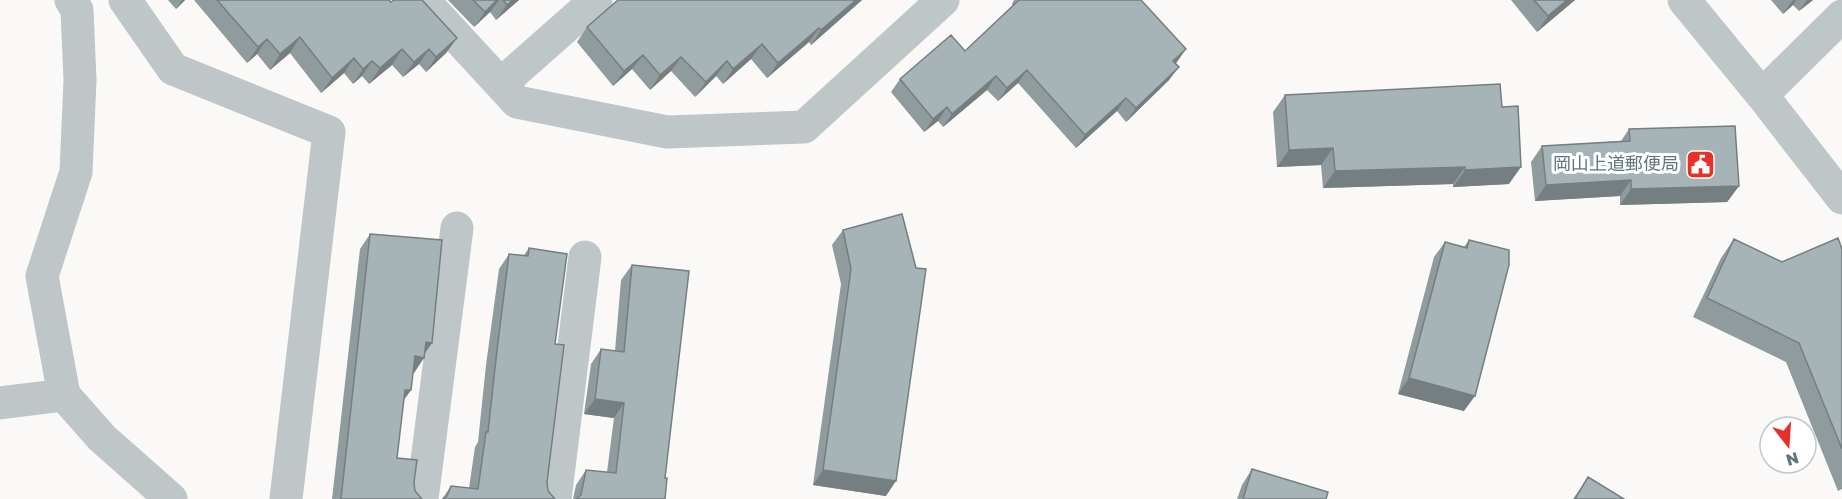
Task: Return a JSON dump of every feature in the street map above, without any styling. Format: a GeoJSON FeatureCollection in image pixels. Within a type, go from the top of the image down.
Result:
{"type":"FeatureCollection","features":[{"type":"Feature","properties":{"kind":"street"},"geometry":{"type":"LineString","coordinates":[[70,0],[77,10],[80,80],[76,172],[42,276],[64,395],[102,438],[171,499]]}},
{"type":"Feature","properties":{"kind":"street"},"geometry":{"type":"LineString","coordinates":[[125,0],[173,69],[329,132],[286,499]]}},
{"type":"Feature","properties":{"kind":"street"},"geometry":{"type":"LineString","coordinates":[[423,0],[517,102],[667,132],[804,127],[944,0]]}},
{"type":"Feature","properties":{"kind":"street"},"geometry":{"type":"LineString","coordinates":[[501,84],[596,0]]}},
{"type":"Feature","properties":{"kind":"street"},"geometry":{"type":"LineString","coordinates":[[1684,0],[1842,198]]}},
{"type":"Feature","properties":{"kind":"street"},"geometry":{"type":"LineString","coordinates":[[1762,95],[1842,16]]}},
{"type":"Feature","properties":{"kind":"street"},"geometry":{"type":"LineString","coordinates":[[422,499],[457,228]]}},
{"type":"Feature","properties":{"kind":"street"},"geometry":{"type":"LineString","coordinates":[[555,499],[585,257]]}},
{"type":"Feature","properties":{"kind":"street"},"geometry":{"type":"LineString","coordinates":[[0,403],[64,395]]}},
{"type":"Feature","properties":{"kind":"building"},"geometry":{"type":"Polygon","coordinates":[[[217,0],[389,0],[391,2],[394,0],[422,0],[457,38],[436,57],[429,49],[414,62],[402,49],[380,68],[372,61],[363,69],[354,58],[332,78],[300,37],[280,54],[267,39],[258,47],[217,0]]]}},
{"type":"Feature","properties":{"kind":"building"},"geometry":{"type":"Polygon","coordinates":[[[473,0],[497,0],[485,12],[473,0]]]}},
{"type":"Feature","properties":{"kind":"building"},"geometry":{"type":"Polygon","coordinates":[[[503,0],[513,0],[507,5],[503,0]]]}},
{"type":"Feature","properties":{"kind":"building"},"geometry":{"type":"Polygon","coordinates":[[[618,0],[856,0],[778,63],[762,44],[733,69],[727,61],[706,82],[681,57],[660,75],[643,55],[624,71],[587,27],[618,0]]]}},
{"type":"Feature","properties":{"kind":"building"},"geometry":{"type":"Polygon","coordinates":[[[1019,0],[1141,0],[1186,49],[1173,61],[1179,67],[1136,108],[1126,98],[1085,135],[1027,70],[1007,88],[996,76],[952,114],[947,107],[933,119],[900,79],[951,35],[965,51],[1019,0]]]}},
{"type":"Feature","properties":{"kind":"building"},"geometry":{"type":"Polygon","coordinates":[[[1534,0],[1567,0],[1548,16],[1534,0]]]}},
{"type":"Feature","properties":{"kind":"building"},"geometry":{"type":"Polygon","coordinates":[[[1500,84],[1502,107],[1518,106],[1521,167],[1335,171],[1333,148],[1289,150],[1285,95],[1500,84]]]}},
{"type":"Feature","properties":{"kind":"building"},"geometry":{"type":"Polygon","coordinates":[[[1735,126],[1739,186],[1631,189],[1631,180],[1546,185],[1542,146],[1630,141],[1629,129],[1735,126]]]}},
{"type":"Feature","properties":{"kind":"building"},"geometry":{"type":"Polygon","coordinates":[[[902,214],[916,268],[926,269],[896,481],[823,470],[851,269],[843,230],[902,214]]]}},
{"type":"Feature","properties":{"kind":"building"},"geometry":{"type":"Polygon","coordinates":[[[370,234],[442,240],[432,343],[426,342],[424,358],[415,356],[411,390],[405,390],[397,458],[417,460],[415,491],[422,499],[341,499],[370,234]]]}},
{"type":"Feature","properties":{"kind":"building"},"geometry":{"type":"Polygon","coordinates":[[[1838,238],[1842,249],[1842,449],[1799,343],[1707,298],[1734,239],[1782,262],[1838,238]]]}},
{"type":"Feature","properties":{"kind":"building"},"geometry":{"type":"Polygon","coordinates":[[[1469,240],[1509,250],[1509,265],[1475,396],[1409,378],[1445,242],[1467,248],[1469,240]]]}},
{"type":"Feature","properties":{"kind":"building"},"geometry":{"type":"Polygon","coordinates":[[[529,248],[567,254],[555,344],[564,345],[547,482],[548,491],[555,499],[443,499],[447,496],[451,486],[478,489],[486,432],[488,432],[509,254],[528,256],[529,248]]]}},
{"type":"Feature","properties":{"kind":"building"},"geometry":{"type":"Polygon","coordinates":[[[632,265],[689,271],[665,478],[667,478],[665,499],[576,499],[581,495],[586,470],[616,473],[624,403],[595,399],[601,349],[624,352],[632,265]]]}},
{"type":"Feature","properties":{"kind":"building"},"geometry":{"type":"Polygon","coordinates":[[[1252,469],[1328,492],[1326,499],[1243,499],[1252,469]]]}},
{"type":"Feature","properties":{"kind":"building"},"geometry":{"type":"Polygon","coordinates":[[[1588,477],[1624,499],[1575,499],[1588,477]]]}},
{"type":"Feature","properties":{"kind":"place","name":"岡山上道郵便局"},"geometry":{"type":"Point","coordinates":[1700,164]}}]}
